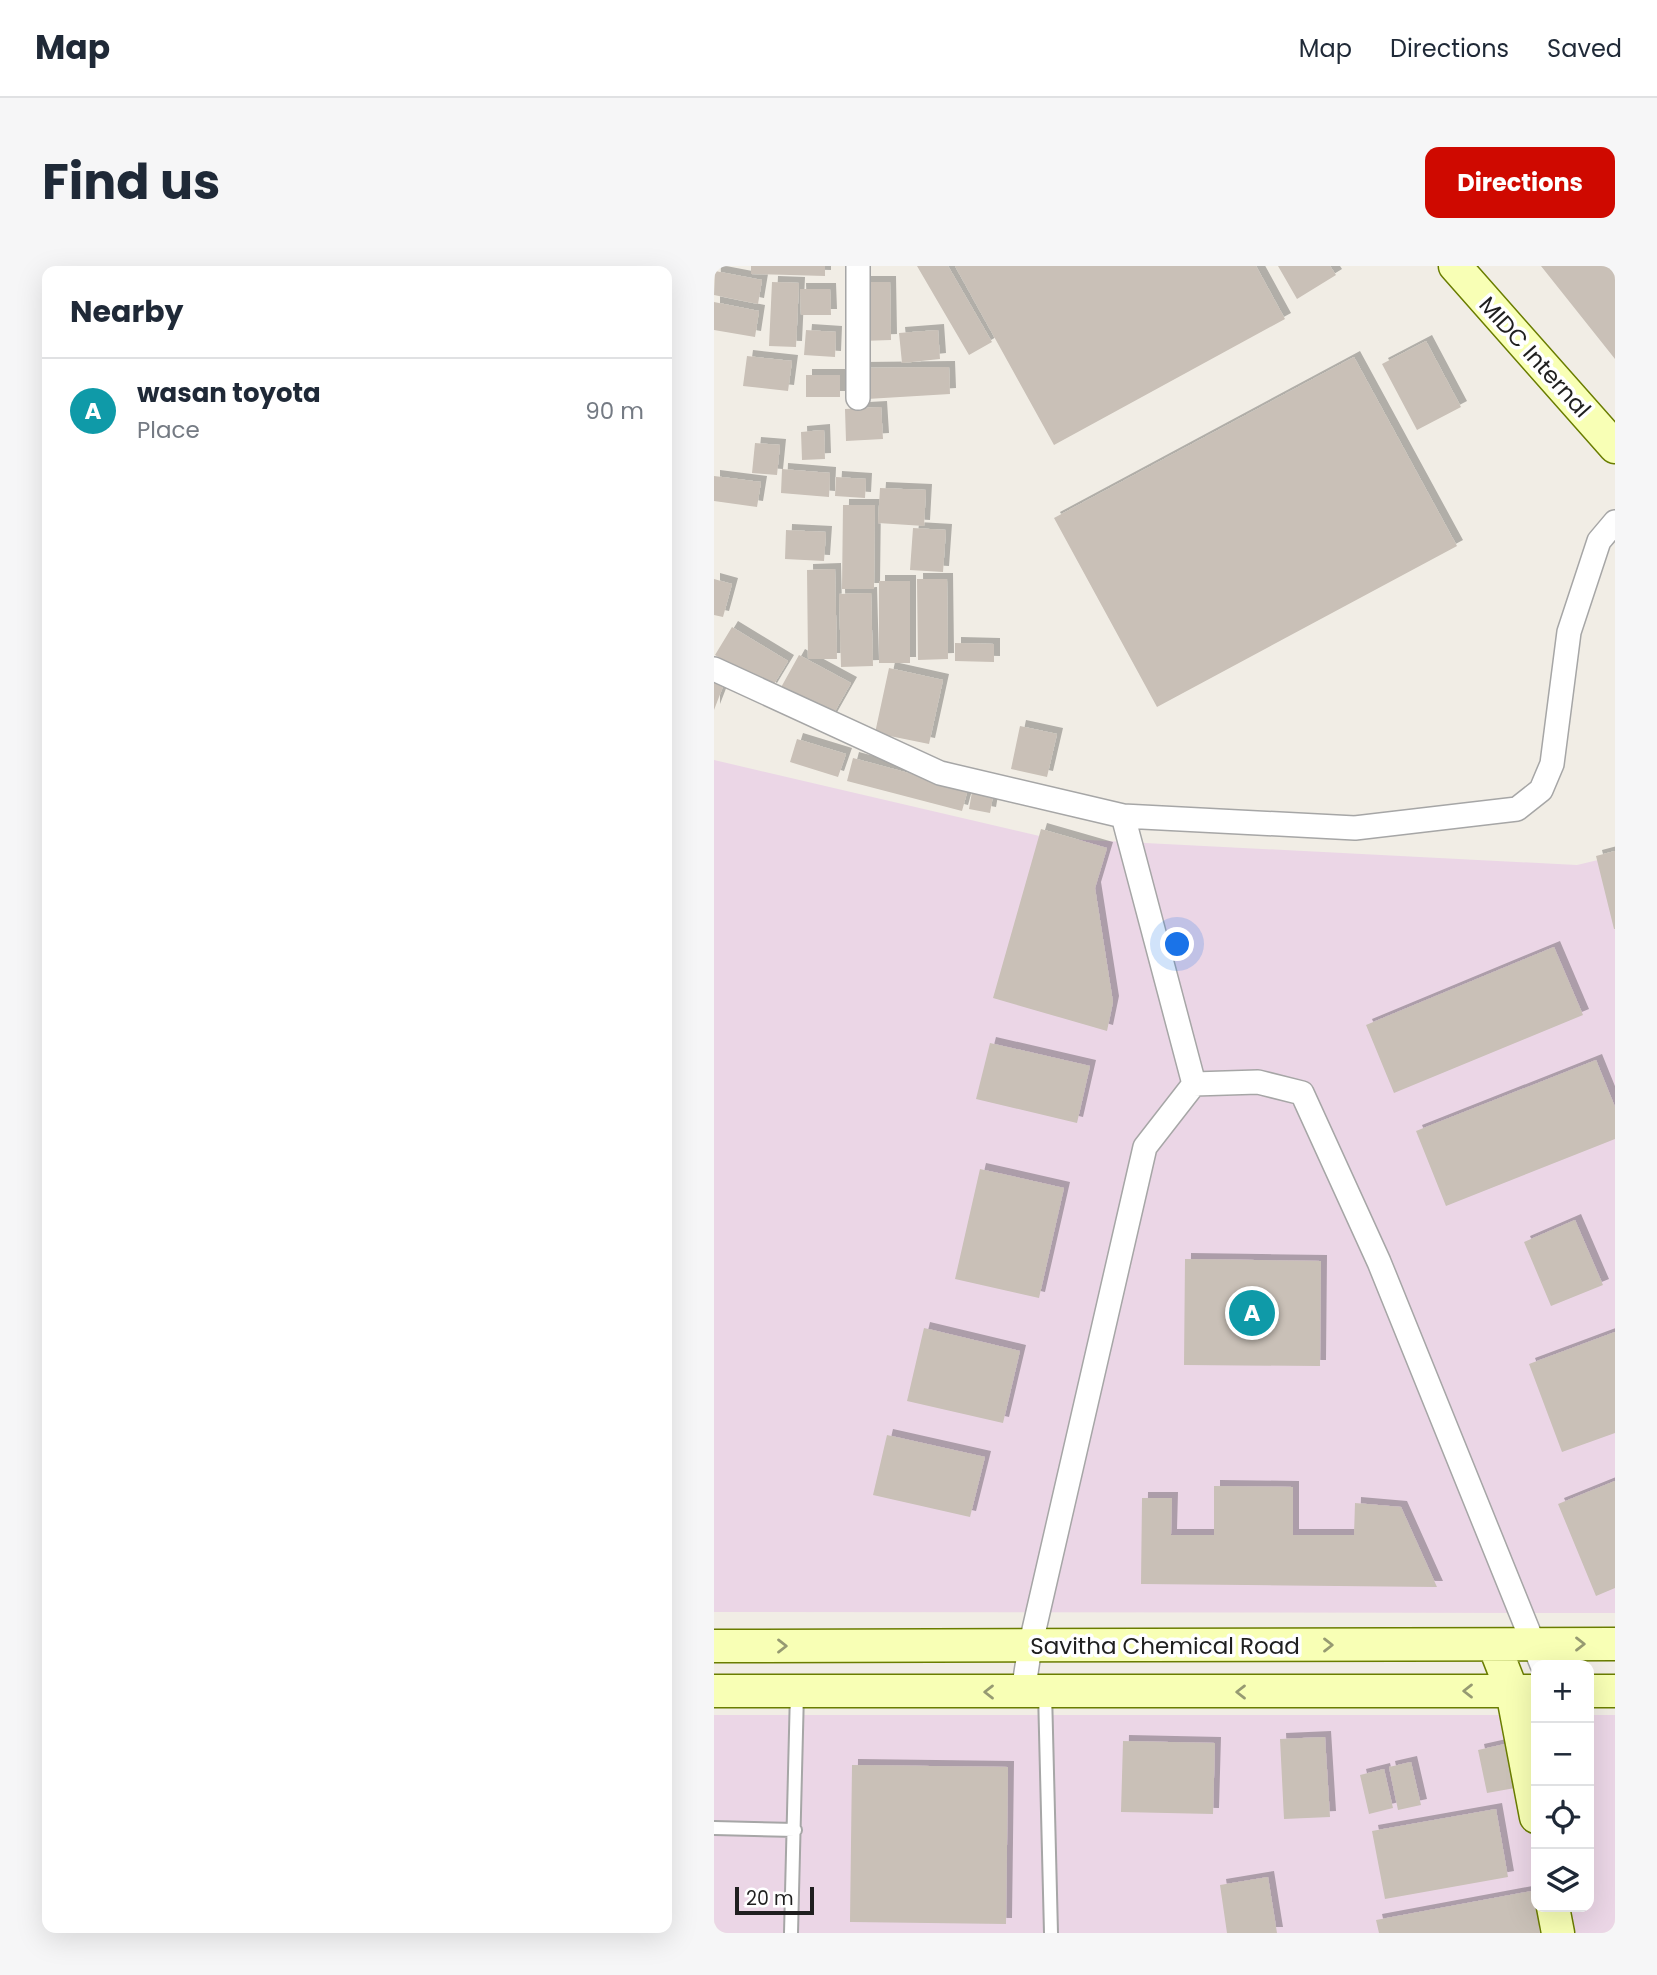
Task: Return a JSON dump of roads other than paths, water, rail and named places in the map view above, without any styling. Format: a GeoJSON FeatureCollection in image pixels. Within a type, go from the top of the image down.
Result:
{"type":"FeatureCollection","features":[{"type":"Feature","properties":{"kind":"main road","name":"MIDC Internal"},"geometry":{"type":"LineString","coordinates":[[1455,266],[1615,447]]}},
{"type":"Feature","properties":{"kind":"main road","name":"Savitha Chemical Road"},"geometry":{"type":"LineString","coordinates":[[714,1646],[1494,1645],[1538,1655],[1615,1644]]}},
{"type":"Feature","properties":{"kind":"main road"},"geometry":{"type":"LineString","coordinates":[[1494,1645],[1524,1691],[1533,1786]]}},
{"type":"Feature","properties":{"kind":"main road","name":"Savitha Chemical Road"},"geometry":{"type":"LineString","coordinates":[[714,1691],[1524,1691]]}},
{"type":"Feature","properties":{"kind":"main road"},"geometry":{"type":"LineString","coordinates":[[1594,1691],[1615,1691]]}},
{"type":"Feature","properties":{"kind":"main road"},"geometry":{"type":"LineString","coordinates":[[1554,1912],[1558,1933]]}},
{"type":"Feature","properties":{"kind":"street"},"geometry":{"type":"LineString","coordinates":[[858,266],[858,398]]}},
{"type":"Feature","properties":{"kind":"street"},"geometry":{"type":"LineString","coordinates":[[714,669],[940,774],[1123,816],[1355,828],[1517,809],[1541,790],[1552,764],[1569,632],[1600,541],[1615,522]]}},
{"type":"Feature","properties":{"kind":"street"},"geometry":{"type":"LineString","coordinates":[[1123,816],[1194,1084]]}},
{"type":"Feature","properties":{"kind":"street"},"geometry":{"type":"LineString","coordinates":[[1194,1084],[1258,1082],[1302,1093],[1379,1262],[1538,1655]]}},
{"type":"Feature","properties":{"kind":"street"},"geometry":{"type":"LineString","coordinates":[[1034,1692],[1030,1647],[1145,1147],[1194,1084]]}},
{"type":"Feature","properties":{"kind":"lane"},"geometry":{"type":"LineString","coordinates":[[791,1933],[797,1692]]}},
{"type":"Feature","properties":{"kind":"lane"},"geometry":{"type":"LineString","coordinates":[[1034,1692],[1051,1933]]}},
{"type":"Feature","properties":{"kind":"lane"},"geometry":{"type":"LineString","coordinates":[[714,1828],[795,1830]]}},
{"type":"Feature","properties":{"kind":"place","name":"wasan toyota"},"geometry":{"type":"Point","coordinates":[1252,1313]}}]}
